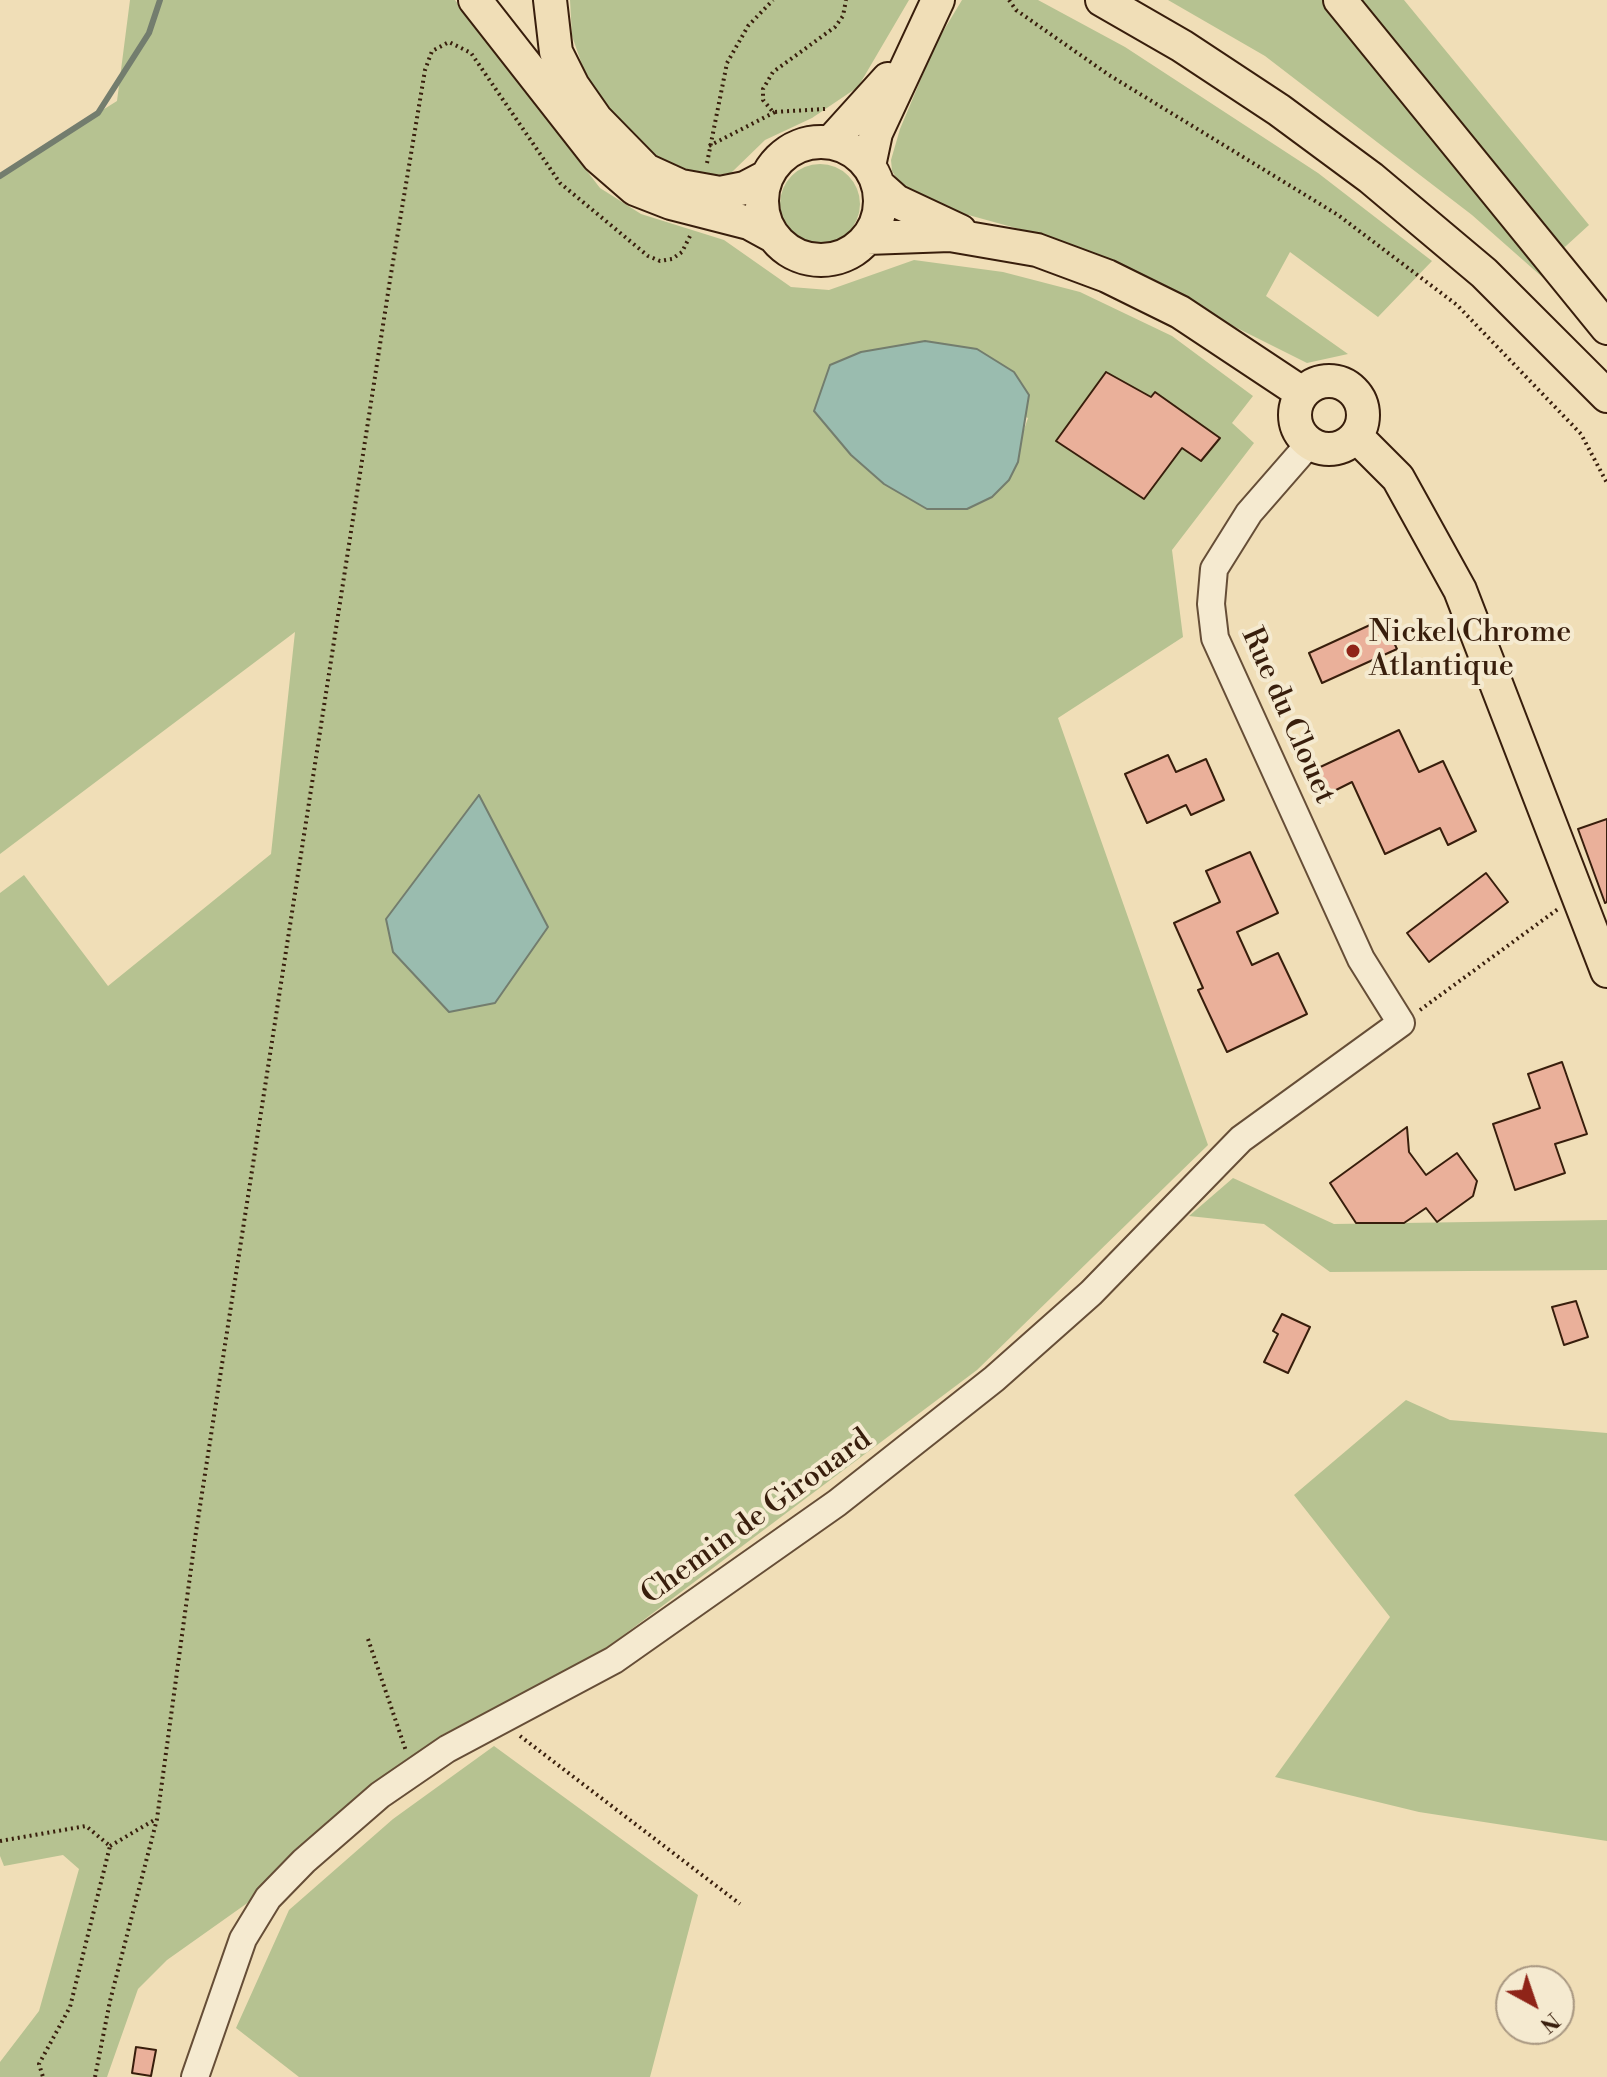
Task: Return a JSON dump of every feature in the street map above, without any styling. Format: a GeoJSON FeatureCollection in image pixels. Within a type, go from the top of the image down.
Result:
{"type":"FeatureCollection","features":[{"type":"Feature","properties":{"kind":"main road"},"geometry":{"type":"LineString","coordinates":[[475,0],[598,157],[635,189],[671,203],[749,223],[800,257],[818,261],[845,255],[867,238],[877,222],[880,204],[874,176],[876,133],[911,52],[938,0]]}},
{"type":"Feature","properties":{"kind":"main road"},"geometry":{"type":"LineString","coordinates":[[550,0],[556,52],[573,86],[596,119],[646,170],[681,186],[720,193],[745,188],[766,177],[788,152],[803,144],[831,142],[859,155],[896,201],[986,239]]}},
{"type":"Feature","properties":{"kind":"main road"},"geometry":{"type":"LineString","coordinates":[[1102,0],[1182,46],[1279,110],[1371,178],[1484,273],[1607,396]]}},
{"type":"Feature","properties":{"kind":"main road"},"geometry":{"type":"LineString","coordinates":[[1143,0],[1242,61],[1363,146],[1476,238],[1607,367]]}},
{"type":"Feature","properties":{"kind":"main road"},"geometry":{"type":"LineString","coordinates":[[1340,0],[1607,328]]}},
{"type":"Feature","properties":{"kind":"main road"},"geometry":{"type":"LineString","coordinates":[[831,142],[911,52]]}},
{"type":"Feature","properties":{"kind":"main road"},"geometry":{"type":"LineString","coordinates":[[766,177],[761,196],[763,216],[771,235]]}},
{"type":"Feature","properties":{"kind":"main road"},"geometry":{"type":"LineString","coordinates":[[867,238],[950,235],[1037,250],[1107,276],[1180,312],[1302,393]]}},
{"type":"Feature","properties":{"kind":"main road"},"geometry":{"type":"LineString","coordinates":[[1320,381],[1342,382],[1351,388],[1359,396],[1364,416],[1356,436],[1339,448],[1319,448],[1310,443],[1296,425],[1297,403],[1302,393],[1320,381]]}},
{"type":"Feature","properties":{"kind":"main road"},"geometry":{"type":"LineString","coordinates":[[1356,436],[1398,478],[1460,590],[1607,971]]}},
{"type":"Feature","properties":{"kind":"street","name":"Rue du Clouet"},"geometry":{"type":"LineString","coordinates":[[1310,443],[1249,513],[1214,569],[1211,604],[1215,638],[1361,959],[1401,1023]]}},
{"type":"Feature","properties":{"kind":"street","name":"Chemin de Girouard"},"geometry":{"type":"LineString","coordinates":[[195,2077],[243,1939],[268,1898],[380,1795],[447,1749],[502,1723],[614,1660],[837,1503],[994,1379],[1091,1293],[1241,1139],[1401,1023]]}},
{"type":"Feature","properties":{"kind":"path"},"geometry":{"type":"LineString","coordinates":[[706,166],[727,63],[748,26],[773,0]]}},
{"type":"Feature","properties":{"kind":"path"},"geometry":{"type":"LineString","coordinates":[[775,112],[763,100],[764,84],[773,72],[835,27],[843,16],[846,0]]}},
{"type":"Feature","properties":{"kind":"path"},"geometry":{"type":"LineString","coordinates":[[1009,0],[1016,10],[1109,75],[1338,215],[1457,305],[1581,434],[1607,483]]}},
{"type":"Feature","properties":{"kind":"path"},"geometry":{"type":"LineString","coordinates":[[95,2077],[110,2001],[157,1819],[196,1532],[423,83],[432,51],[443,43],[457,43],[471,53],[546,166],[600,219],[648,256],[660,261],[672,259],[682,252],[690,236]]}},
{"type":"Feature","properties":{"kind":"path"},"geometry":{"type":"LineString","coordinates":[[709,146],[775,112],[830,109]]}},
{"type":"Feature","properties":{"kind":"path"},"geometry":{"type":"LineString","coordinates":[[1401,1023],[1579,893]]}},
{"type":"Feature","properties":{"kind":"path"},"geometry":{"type":"LineString","coordinates":[[368,1639],[413,1773]]}},
{"type":"Feature","properties":{"kind":"path"},"geometry":{"type":"LineString","coordinates":[[502,1723],[740,1904]]}},
{"type":"Feature","properties":{"kind":"path"},"geometry":{"type":"LineString","coordinates":[[43,2077],[39,2064],[70,2007],[110,1846],[157,1819]]}},
{"type":"Feature","properties":{"kind":"path"},"geometry":{"type":"LineString","coordinates":[[0,1841],[86,1826],[110,1846]]}},
{"type":"Feature","properties":{"kind":"green space"},"geometry":{"type":"Polygon","coordinates":[[[130,0],[455,0],[600,188],[641,214],[724,240],[791,287],[829,290],[914,260],[1003,272],[1080,292],[1172,336],[1253,396],[1232,423],[1254,443],[1172,550],[1183,637],[1058,718],[1208,1145],[977,1370],[601,1652],[440,1736],[246,1904],[167,1960],[138,1989],[107,2077],[0,2077],[0,2062],[39,2011],[79,1869],[63,1855],[4,1866],[0,1856],[0,893],[24,875],[108,986],[271,854],[295,632],[0,854],[0,174],[117,101],[130,0]],[[861,352],[830,365],[814,411],[851,455],[884,484],[927,509],[967,509],[992,497],[1018,462],[1019,444],[1028,418],[861,352]]]}},
{"type":"Feature","properties":{"kind":"green space"},"geometry":{"type":"Polygon","coordinates":[[[570,0],[909,0],[858,87],[812,118],[765,140],[731,173],[710,176],[682,173],[650,156],[612,115],[587,79],[572,36],[570,0]]]}},
{"type":"Feature","properties":{"kind":"green space"},"geometry":{"type":"Polygon","coordinates":[[[962,0],[1038,0],[1125,47],[1318,173],[1432,261],[1378,317],[1290,252],[1266,296],[1348,354],[1307,363],[1227,323],[1166,286],[1105,258],[1041,235],[943,208],[903,188],[892,171],[891,160],[900,129],[936,43],[962,0]]]}},
{"type":"Feature","properties":{"kind":"green space"},"geometry":{"type":"Polygon","coordinates":[[[1168,0],[1404,0],[1589,225],[1544,266],[1549,283],[1472,215],[1265,56],[1168,0]]]}},
{"type":"Feature","properties":{"kind":"green space"},"geometry":{"type":"Polygon","coordinates":[[[820,164],[835,167],[848,176],[857,189],[860,204],[857,219],[848,232],[835,241],[820,244],[805,241],[792,232],[783,219],[780,204],[783,189],[792,176],[805,167],[820,164]]]}},
{"type":"Feature","properties":{"kind":"green space"},"geometry":{"type":"Polygon","coordinates":[[[1233,1178],[1334,1224],[1607,1220],[1607,1270],[1330,1272],[1264,1224],[1189,1216],[1233,1178]]]}},
{"type":"Feature","properties":{"kind":"green space"},"geometry":{"type":"Polygon","coordinates":[[[1406,1400],[1450,1420],[1607,1433],[1607,1841],[1419,1812],[1275,1777],[1390,1617],[1294,1495],[1406,1400]]]}},
{"type":"Feature","properties":{"kind":"green space"},"geometry":{"type":"Polygon","coordinates":[[[494,1746],[698,1895],[650,2077],[299,2077],[236,2028],[289,1910],[393,1819],[494,1746]]]}},
{"type":"Feature","properties":{"kind":"shaded area"},"geometry":{"type":"Polygon","coordinates":[[[925,341],[977,349],[1014,372],[1029,395],[1018,462],[1009,480],[992,497],[967,509],[927,509],[884,484],[851,455],[814,411],[830,365],[861,352],[925,341]]]}},
{"type":"Feature","properties":{"kind":"shaded area"},"geometry":{"type":"Polygon","coordinates":[[[479,795],[548,927],[495,1003],[449,1012],[393,952],[386,919],[479,795]]]}},
{"type":"Feature","properties":{"kind":"building"},"geometry":{"type":"Polygon","coordinates":[[[1106,372],[1151,397],[1155,392],[1220,438],[1201,461],[1182,448],[1144,499],[1056,441],[1106,372]]]}},
{"type":"Feature","properties":{"kind":"building","name":"Nickel Chrome Atlantique"},"geometry":{"type":"Polygon","coordinates":[[[1383,619],[1397,649],[1322,683],[1309,653],[1383,619]]]}},
{"type":"Feature","properties":{"kind":"building"},"geometry":{"type":"Polygon","coordinates":[[[1399,730],[1419,772],[1443,761],[1476,831],[1448,845],[1440,828],[1385,854],[1352,782],[1328,794],[1316,769],[1399,730]]]}},
{"type":"Feature","properties":{"kind":"building"},"geometry":{"type":"Polygon","coordinates":[[[1168,755],[1176,772],[1206,759],[1224,800],[1191,815],[1186,805],[1147,823],[1125,774],[1168,755]]]}},
{"type":"Feature","properties":{"kind":"building"},"geometry":{"type":"Polygon","coordinates":[[[1607,819],[1607,902],[1605,903],[1578,829],[1607,819]]]}},
{"type":"Feature","properties":{"kind":"building"},"geometry":{"type":"Polygon","coordinates":[[[1250,852],[1278,913],[1237,932],[1252,965],[1278,953],[1307,1014],[1227,1052],[1198,990],[1203,988],[1174,923],[1220,902],[1206,871],[1250,852]]]}},
{"type":"Feature","properties":{"kind":"building"},"geometry":{"type":"Polygon","coordinates":[[[1486,873],[1508,902],[1429,962],[1407,933],[1486,873]]]}},
{"type":"Feature","properties":{"kind":"building"},"geometry":{"type":"Polygon","coordinates":[[[1562,1062],[1587,1134],[1555,1144],[1565,1173],[1515,1190],[1493,1124],[1540,1108],[1528,1074],[1562,1062]]]}},
{"type":"Feature","properties":{"kind":"building"},"geometry":{"type":"Polygon","coordinates":[[[1407,1127],[1409,1152],[1426,1175],[1457,1153],[1477,1181],[1473,1196],[1437,1222],[1426,1208],[1404,1223],[1356,1223],[1330,1183],[1407,1127]]]}},
{"type":"Feature","properties":{"kind":"building"},"geometry":{"type":"Polygon","coordinates":[[[1576,1301],[1588,1337],[1564,1345],[1552,1307],[1576,1301]]]}},
{"type":"Feature","properties":{"kind":"building"},"geometry":{"type":"Polygon","coordinates":[[[1282,1314],[1310,1327],[1288,1373],[1264,1362],[1278,1334],[1273,1331],[1282,1314]]]}},
{"type":"Feature","properties":{"kind":"building"},"geometry":{"type":"Polygon","coordinates":[[[136,2047],[156,2050],[151,2076],[132,2073],[136,2047]]]}},
{"type":"Feature","properties":{"kind":"waterway"},"geometry":{"type":"LineString","coordinates":[[0,176],[98,113],[149,33],[160,0]]}},
{"type":"Feature","properties":{"kind":"place","name":"Nickel Chrome Atlantique"},"geometry":{"type":"Point","coordinates":[1353,651]}}]}
